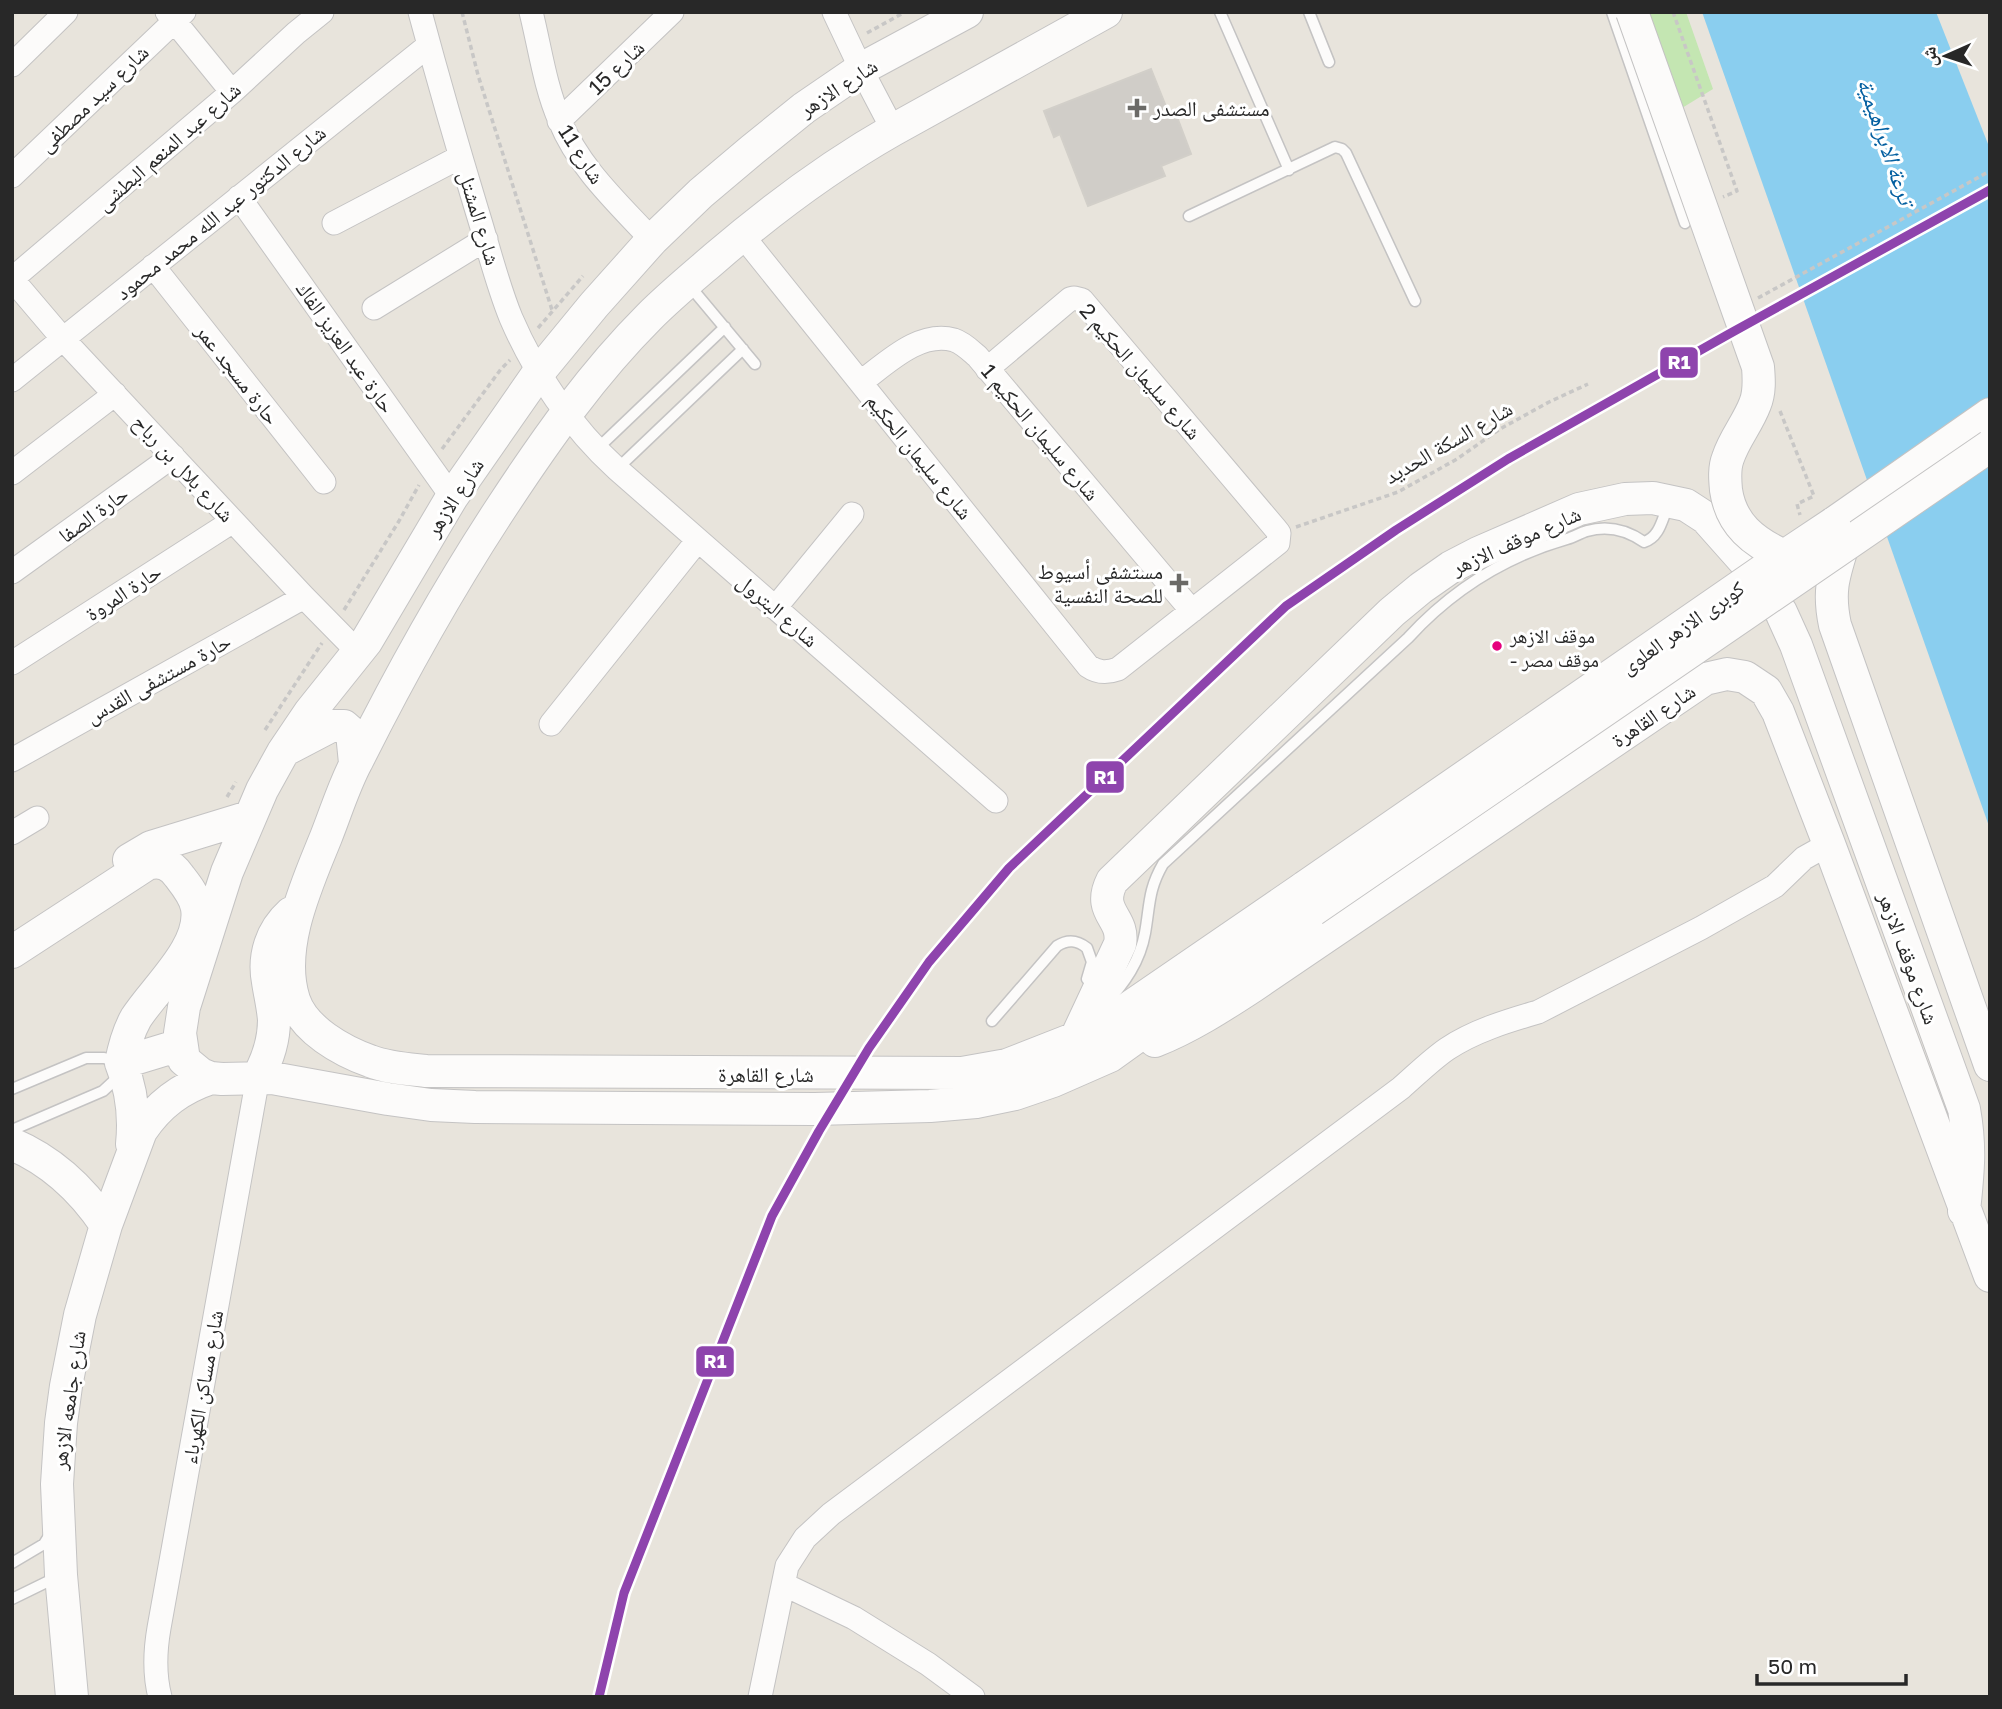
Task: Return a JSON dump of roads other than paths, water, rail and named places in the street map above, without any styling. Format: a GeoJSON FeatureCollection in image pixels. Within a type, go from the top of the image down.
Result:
{"type":"FeatureCollection","features":[{"type":"Feature","properties":{"kind":"main road","name":"شارع الازهر"},"geometry":{"type":"LineString","coordinates":[[180,1045],[184,1007],[226,872],[249,817],[283,751],[326,692],[359,653],[452,497],[538,372],[652,240],[701,193],[752,150],[804,108],[861,69],[967,12]]}},
{"type":"Feature","properties":{"kind":"main road"},"geometry":{"type":"LineString","coordinates":[[121,1063],[180,1045],[184,1060],[191,1068],[211,1078],[258,1077],[268,1054],[273,1029],[266,970],[269,947],[280,925],[298,908],[355,763],[415,650],[490,524],[566,413],[649,317],[742,235],[808,183],[893,130],[1106,12]]}},
{"type":"Feature","properties":{"kind":"main road"},"geometry":{"type":"LineString","coordinates":[[1632,12],[1758,367],[1759,386],[1755,404],[1726,461],[1724,478],[1731,510],[1743,529],[1765,547],[1784,556]]}},
{"type":"Feature","properties":{"kind":"main road","name":"كوبرى الازهر العلوى"},"geometry":{"type":"LineString","coordinates":[[1309,899],[1784,556],[1990,414]]}},
{"type":"Feature","properties":{"kind":"main road","name":"كوبرى الازهر العلوى"},"geometry":{"type":"LineString","coordinates":[[1309,899],[1990,446]]}},
{"type":"Feature","properties":{"kind":"main road","name":"شارع موقف الازهر"},"geometry":{"type":"LineString","coordinates":[[1076,1038],[1120,944],[1121,932],[1111,915],[1106,898],[1112,881],[1252,764],[1392,612],[1438,592],[1451,567],[1478,553],[1579,509],[1625,499],[1653,498],[1686,505],[1706,518],[1762,584],[1781,612],[1796,645],[1964,1109],[1970,1158],[1964,1211]]}},
{"type":"Feature","properties":{"kind":"main road"},"geometry":{"type":"LineString","coordinates":[[1843,545],[1833,578],[1830,603],[1835,625],[1990,1065]]}},
{"type":"Feature","properties":{"kind":"main road"},"geometry":{"type":"LineString","coordinates":[[359,653],[358,659],[364,668],[374,671],[383,668],[396,656],[415,650]]}},
{"type":"Feature","properties":{"kind":"main road","name":"شارع القاهرة"},"geometry":{"type":"LineString","coordinates":[[258,1077],[431,1105],[475,1107],[917,1107],[976,1102],[1015,1094],[1175,1033],[1211,1013],[1705,679],[1727,674],[1745,677],[1766,691],[1778,712],[1990,1276]]}},
{"type":"Feature","properties":{"kind":"main road"},"geometry":{"type":"LineString","coordinates":[[283,751],[331,726],[344,726],[352,733],[355,763]]}},
{"type":"Feature","properties":{"kind":"main road"},"geometry":{"type":"LineString","coordinates":[[12,938],[150,847],[249,817]]}},
{"type":"Feature","properties":{"kind":"main road"},"geometry":{"type":"LineString","coordinates":[[12,952],[147,864],[160,862],[174,869],[195,899],[198,920],[195,931],[187,949],[137,1017],[129,1032],[121,1063]]}},
{"type":"Feature","properties":{"kind":"main road","name":"شارع القاهرة"},"geometry":{"type":"LineString","coordinates":[[298,908],[289,965],[290,986],[295,1004],[306,1020],[327,1039],[371,1062],[426,1071],[465,1073],[961,1073],[1007,1065],[1076,1038],[1309,899]]}},
{"type":"Feature","properties":{"kind":"main road","name":"شارع القاهرة"},"geometry":{"type":"LineString","coordinates":[[1110,1056],[1309,899]]}},
{"type":"Feature","properties":{"kind":"main road","name":"شارع جامعه الازهر"},"geometry":{"type":"LineString","coordinates":[[121,1063],[132,1101],[134,1121],[131,1153]]}},
{"type":"Feature","properties":{"kind":"main road","name":"شارع جامعه الازهر"},"geometry":{"type":"LineString","coordinates":[[72,1697],[61,1575],[57,1484],[66,1387],[80,1315],[106,1225],[141,1130],[162,1104],[185,1088],[211,1078]]}},
{"type":"Feature","properties":{"kind":"main road"},"geometry":{"type":"LineString","coordinates":[[12,1144],[34,1154],[69,1180],[95,1208],[106,1225]]}},
{"type":"Feature","properties":{"kind":"street"},"geometry":{"type":"LineString","coordinates":[[12,65],[66,12]]}},
{"type":"Feature","properties":{"kind":"street","name":"شارع عبد المنعم البطشى"},"geometry":{"type":"LineString","coordinates":[[12,279],[322,12]]}},
{"type":"Feature","properties":{"kind":"street","name":"شارع المشتل"},"geometry":{"type":"LineString","coordinates":[[420,12],[460,157],[511,317],[538,372],[566,413]]}},
{"type":"Feature","properties":{"kind":"street","name":"شارع 11"},"geometry":{"type":"LineString","coordinates":[[531,12],[559,121],[573,146],[601,184],[652,240]]}},
{"type":"Feature","properties":{"kind":"street","name":"شارع 15"},"geometry":{"type":"LineString","coordinates":[[559,121],[672,12]]}},
{"type":"Feature","properties":{"kind":"street"},"geometry":{"type":"LineString","coordinates":[[834,12],[893,130]]}},
{"type":"Feature","properties":{"kind":"street"},"geometry":{"type":"LineString","coordinates":[[175,15],[232,92]]}},
{"type":"Feature","properties":{"kind":"street","name":"شارع سيد مصطفى"},"geometry":{"type":"LineString","coordinates":[[12,176],[175,15]]}},
{"type":"Feature","properties":{"kind":"street","name":"شارع الدكتور عبد الله محمد محمود"},"geometry":{"type":"LineString","coordinates":[[12,380],[429,45]]}},
{"type":"Feature","properties":{"kind":"street"},"geometry":{"type":"LineString","coordinates":[[334,223],[460,157]]}},
{"type":"Feature","properties":{"kind":"street","name":"حارة عبد العزيز الفاك"},"geometry":{"type":"LineString","coordinates":[[239,197],[452,497]]}},
{"type":"Feature","properties":{"kind":"street","name":"شارع سليمان الحكيم"},"geometry":{"type":"LineString","coordinates":[[742,235],[1088,666],[1101,672],[1118,669],[1192,611]]}},
{"type":"Feature","properties":{"kind":"street"},"geometry":{"type":"LineString","coordinates":[[374,308],[486,239]]}},
{"type":"Feature","properties":{"kind":"street","name":"حارة مسجد عمر"},"geometry":{"type":"LineString","coordinates":[[153,267],[324,482]]}},
{"type":"Feature","properties":{"kind":"street","name":"شارع بلال بن رباح"},"geometry":{"type":"LineString","coordinates":[[12,279],[63,339],[359,653]]}},
{"type":"Feature","properties":{"kind":"street","name":"شارع سليمان الحكيم 2"},"geometry":{"type":"LineString","coordinates":[[987,369],[1070,299],[1082,300],[1279,533],[1278,543],[1192,611]]}},
{"type":"Feature","properties":{"kind":"street","name":"شارع سليمان الحكيم 1"},"geometry":{"type":"LineString","coordinates":[[860,382],[910,347],[930,340],[952,340],[962,344],[977,356],[1192,611]]}},
{"type":"Feature","properties":{"kind":"street"},"geometry":{"type":"LineString","coordinates":[[12,473],[115,394]]}},
{"type":"Feature","properties":{"kind":"street","name":"شارع البترول"},"geometry":{"type":"LineString","coordinates":[[566,413],[617,469],[996,801]]}},
{"type":"Feature","properties":{"kind":"street","name":"حارة الصفا"},"geometry":{"type":"LineString","coordinates":[[12,572],[173,456]]}},
{"type":"Feature","properties":{"kind":"street"},"geometry":{"type":"LineString","coordinates":[[775,608],[852,514]]}},
{"type":"Feature","properties":{"kind":"street","name":"حارة المروة"},"geometry":{"type":"LineString","coordinates":[[12,663],[233,521]]}},
{"type":"Feature","properties":{"kind":"street"},"geometry":{"type":"LineString","coordinates":[[551,724],[698,540]]}},
{"type":"Feature","properties":{"kind":"street","name":"حارة مستشفى القدس"},"geometry":{"type":"LineString","coordinates":[[12,760],[304,597]]}},
{"type":"Feature","properties":{"kind":"street"},"geometry":{"type":"LineString","coordinates":[[12,834],[37,818]]}},
{"type":"Feature","properties":{"kind":"street"},"geometry":{"type":"LineString","coordinates":[[760,1697],[787,1566],[806,1538],[831,1514],[1401,1088],[1447,1049],[1468,1037],[1548,1007],[1701,928],[1775,886],[1804,858],[1829,844]]}},
{"type":"Feature","properties":{"kind":"street","name":"شارع مساكن الكهرباء"},"geometry":{"type":"LineString","coordinates":[[160,1697],[156,1670],[159,1628],[258,1077]]}},
{"type":"Feature","properties":{"kind":"street"},"geometry":{"type":"LineString","coordinates":[[785,1584],[854,1618],[928,1664],[973,1697]]}},
{"type":"Feature","properties":{"kind":"lane"},"geometry":{"type":"LineString","coordinates":[[1220,12],[1289,170]]}},
{"type":"Feature","properties":{"kind":"lane"},"geometry":{"type":"LineString","coordinates":[[1309,12],[1329,62]]}},
{"type":"Feature","properties":{"kind":"lane"},"geometry":{"type":"LineString","coordinates":[[1612,12],[1685,223]]}},
{"type":"Feature","properties":{"kind":"lane"},"geometry":{"type":"LineString","coordinates":[[1189,216],[1335,148],[1342,149],[1415,301]]}},
{"type":"Feature","properties":{"kind":"lane"},"geometry":{"type":"LineString","coordinates":[[687,282],[755,364]]}},
{"type":"Feature","properties":{"kind":"lane"},"geometry":{"type":"LineString","coordinates":[[597,449],[725,327]]}},
{"type":"Feature","properties":{"kind":"lane"},"geometry":{"type":"LineString","coordinates":[[617,469],[743,349]]}},
{"type":"Feature","properties":{"kind":"lane"},"geometry":{"type":"LineString","coordinates":[[1438,592],[1545,545],[1585,531],[1612,528],[1644,542],[1649,541],[1656,535],[1670,502]]}},
{"type":"Feature","properties":{"kind":"lane"},"geometry":{"type":"LineString","coordinates":[[1076,1038],[1125,981],[1135,965],[1142,948],[1148,900],[1163,864],[1252,764]]}},
{"type":"Feature","properties":{"kind":"lane"},"geometry":{"type":"LineString","coordinates":[[992,1021],[1057,946],[1075,941],[1087,948],[1092,962],[1085,985],[1076,1038]]}},
{"type":"Feature","properties":{"kind":"lane"},"geometry":{"type":"LineString","coordinates":[[12,1089],[86,1058],[104,1058],[121,1063],[117,1078],[103,1091],[12,1130]]}},
{"type":"Feature","properties":{"kind":"lane"},"geometry":{"type":"LineString","coordinates":[[12,1563],[44,1544],[52,1531],[58,1504]]}},
{"type":"Feature","properties":{"kind":"lane"},"geometry":{"type":"LineString","coordinates":[[12,1599],[61,1575]]}},
{"type":"Feature","properties":{"kind":"water","name":"ترعة الابراهيمية"},"geometry":{"type":"Polygon","coordinates":[[[1702,12],[1936,12],[1990,149],[1990,829],[1702,12]]]}},
{"type":"Feature","properties":{"kind":"place","name":"مستشفى الصدر"},"geometry":{"type":"Point","coordinates":[1137,108]}},
{"type":"Feature","properties":{"kind":"place","name":"مستشفى أسيوط للصحة النفسية"},"geometry":{"type":"Point","coordinates":[1179,583]}},
{"type":"Feature","properties":{"kind":"place","name":"موقف الازهر - موقف مصر"},"geometry":{"type":"Point","coordinates":[1497,646]}}]}
